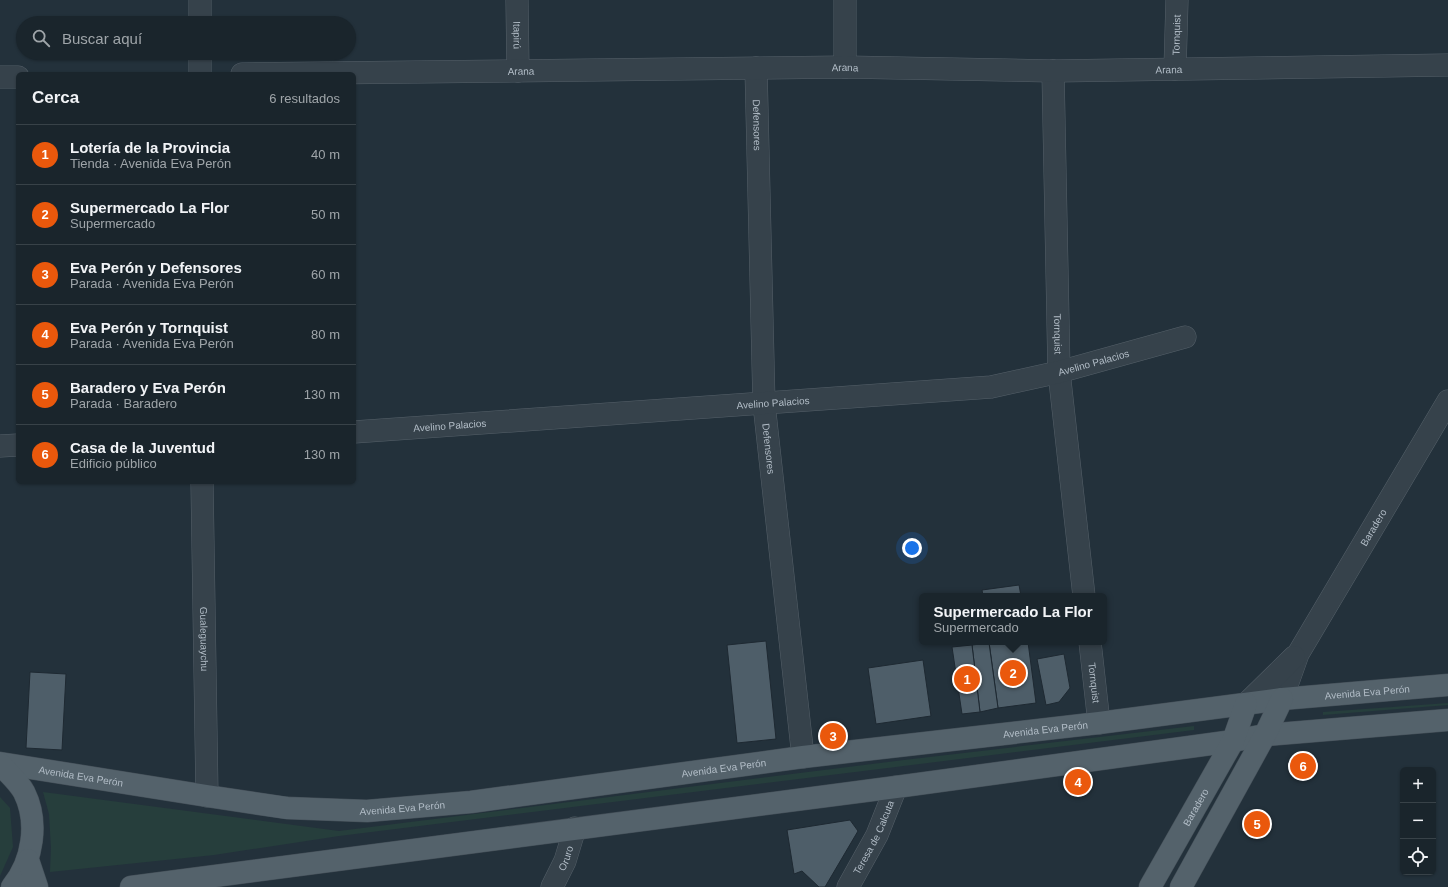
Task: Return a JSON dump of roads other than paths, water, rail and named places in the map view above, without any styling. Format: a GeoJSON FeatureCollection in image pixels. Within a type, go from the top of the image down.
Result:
{"type":"FeatureCollection","features":[{"type":"Feature","properties":{"kind":"main road","name":"Avenida Eva Perón"},"geometry":{"type":"LineString","coordinates":[[0,764],[287,808],[367,811],[471,802],[803,757],[1099,723],[1282,699],[1448,685]]}},
{"type":"Feature","properties":{"kind":"main road","name":"Baradero"},"geometry":{"type":"LineString","coordinates":[[1181,887],[1265,735],[1282,699]]}},
{"type":"Feature","properties":{"kind":"main road","name":"Baradero"},"geometry":{"type":"LineString","coordinates":[[1150,887],[1233,741],[1246,704]]}},
{"type":"Feature","properties":{"kind":"main road"},"geometry":{"type":"LineString","coordinates":[[131,887],[896,787],[1233,741],[1265,735],[1448,720]]}},
{"type":"Feature","properties":{"kind":"main road"},"geometry":{"type":"LineString","coordinates":[[0,764],[24,792],[29,806],[33,833],[28,860],[19,878],[12,887]]}},
{"type":"Feature","properties":{"kind":"main road"},"geometry":{"type":"LineString","coordinates":[[28,860],[37,887]]}},
{"type":"Feature","properties":{"kind":"street"},"geometry":{"type":"LineString","coordinates":[[200,0],[200,16]]}},
{"type":"Feature","properties":{"kind":"street","name":"Itapirú"},"geometry":{"type":"LineString","coordinates":[[517,0],[518,71]]}},
{"type":"Feature","properties":{"kind":"street"},"geometry":{"type":"LineString","coordinates":[[845,0],[845,67]]}},
{"type":"Feature","properties":{"kind":"street","name":"Tornquist"},"geometry":{"type":"LineString","coordinates":[[1175,69],[1177,0]]}},
{"type":"Feature","properties":{"kind":"street"},"geometry":{"type":"LineString","coordinates":[[200,60],[200,72]]}},
{"type":"Feature","properties":{"kind":"street","name":"Arana"},"geometry":{"type":"LineString","coordinates":[[356,73],[845,67],[1053,71],[1448,66]]}},
{"type":"Feature","properties":{"kind":"street","name":"Defensores"},"geometry":{"type":"LineString","coordinates":[[756,68],[764,404],[803,757]]}},
{"type":"Feature","properties":{"kind":"street","name":"Tornquist"},"geometry":{"type":"LineString","coordinates":[[1053,71],[1059,372],[1084,593]]}},
{"type":"Feature","properties":{"kind":"street"},"geometry":{"type":"LineString","coordinates":[[0,77],[16,77]]}},
{"type":"Feature","properties":{"kind":"street","name":"Avelino Palacios"},"geometry":{"type":"LineString","coordinates":[[356,432],[991,387],[1059,372],[1185,337]]}},
{"type":"Feature","properties":{"kind":"street","name":"Baradero"},"geometry":{"type":"LineString","coordinates":[[1282,699],[1298,654],[1448,401]]}},
{"type":"Feature","properties":{"kind":"street"},"geometry":{"type":"LineString","coordinates":[[0,446],[16,445]]}},
{"type":"Feature","properties":{"kind":"street","name":"Gualeguaychu"},"geometry":{"type":"LineString","coordinates":[[202,484],[207,796]]}},
{"type":"Feature","properties":{"kind":"street","name":"Tornquist"},"geometry":{"type":"LineString","coordinates":[[1090,645],[1099,723]]}},
{"type":"Feature","properties":{"kind":"street","name":"Baradero"},"geometry":{"type":"LineString","coordinates":[[1246,704],[1298,654]]}},
{"type":"Feature","properties":{"kind":"street","name":"Teresa de Calcuta"},"geometry":{"type":"LineString","coordinates":[[848,887],[877,835],[896,787]]}},
{"type":"Feature","properties":{"kind":"street","name":"Oruro"},"geometry":{"type":"LineString","coordinates":[[552,887],[565,861],[575,828]]}},
{"type":"Feature","properties":{"kind":"place","name":"Supermercado La Flor"},"geometry":{"type":"Point","coordinates":[1013,673]}},
{"type":"Feature","properties":{"kind":"place","name":"Lotería de la Provincia"},"geometry":{"type":"Point","coordinates":[967,679]}},
{"type":"Feature","properties":{"kind":"place","name":"Eva Perón y Defensores"},"geometry":{"type":"Point","coordinates":[833,736]}},
{"type":"Feature","properties":{"kind":"place","name":"Casa de la Juventud"},"geometry":{"type":"Point","coordinates":[1303,766]}},
{"type":"Feature","properties":{"kind":"place","name":"Eva Perón y Tornquist"},"geometry":{"type":"Point","coordinates":[1078,782]}},
{"type":"Feature","properties":{"kind":"place","name":"Baradero y Eva Perón"},"geometry":{"type":"Point","coordinates":[1257,824]}}]}
